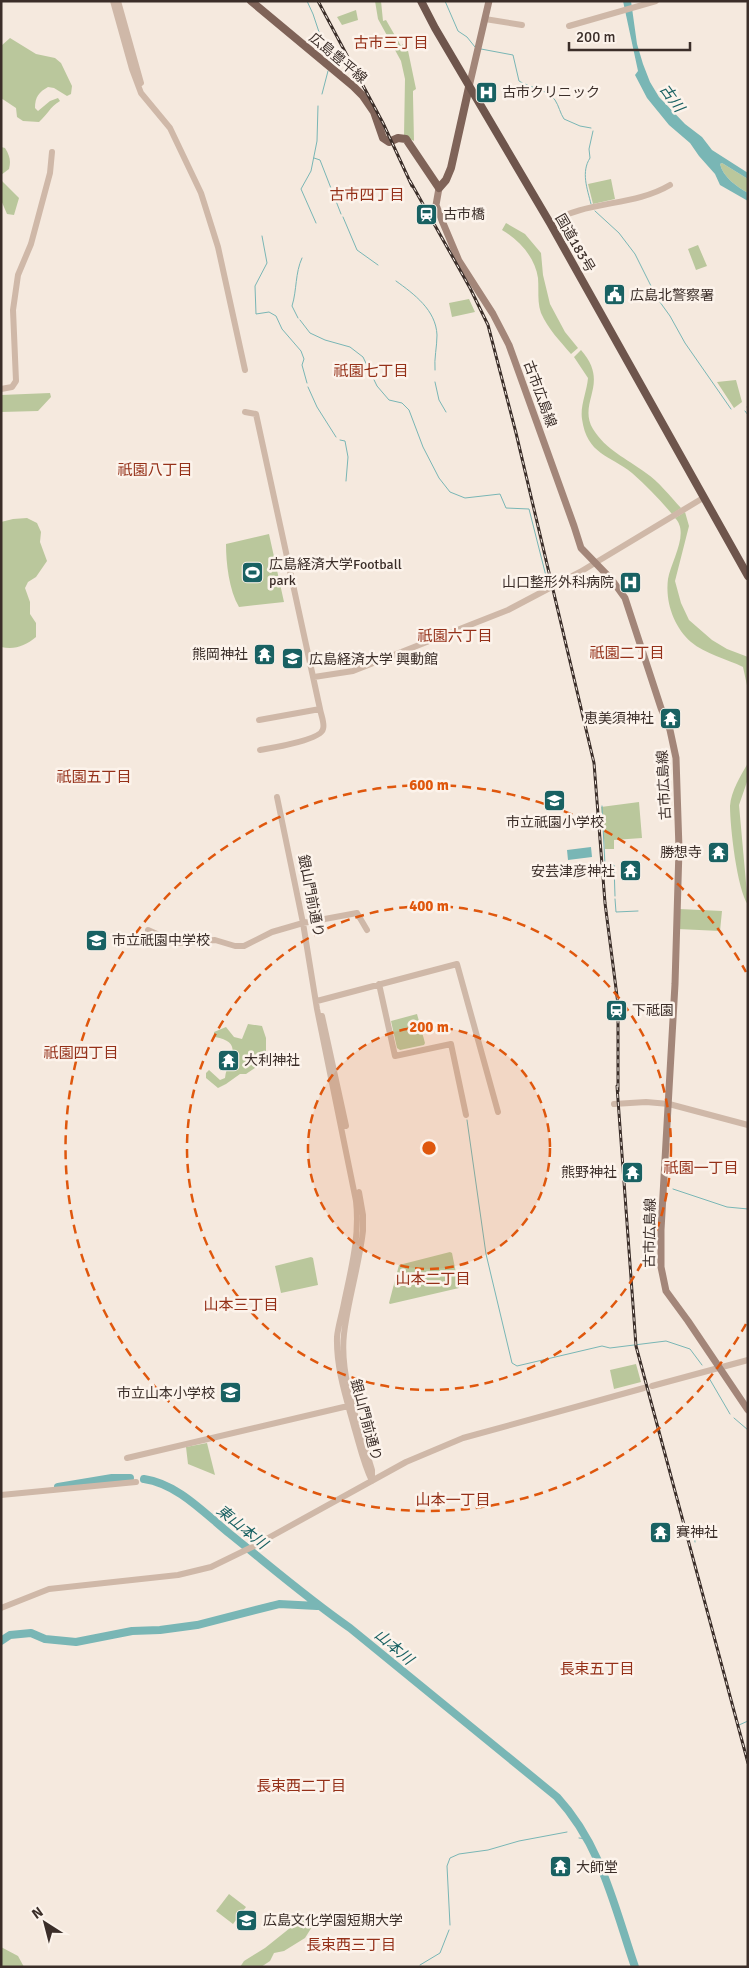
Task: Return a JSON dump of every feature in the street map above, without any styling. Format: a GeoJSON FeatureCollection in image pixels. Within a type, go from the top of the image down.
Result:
{"type":"FeatureCollection","features":[{"type":"Feature","properties":{"kind":"highway","name":"国道183号"},"geometry":{"type":"LineString","coordinates":[[421,1],[550,223],[748,576]]}},
{"type":"Feature","properties":{"kind":"main road","name":"広島豊平線"},"geometry":{"type":"LineString","coordinates":[[251,1],[353,86],[374,112],[383,138],[388,142],[398,138],[406,139],[439,188]]}},
{"type":"Feature","properties":{"kind":"main road"},"geometry":{"type":"LineString","coordinates":[[439,188],[446,180],[451,168],[489,1]]}},
{"type":"Feature","properties":{"kind":"main road","name":"古市広島線"},"geometry":{"type":"LineString","coordinates":[[439,188],[436,205],[443,223],[459,261],[493,314],[509,345],[578,541],[581,548],[612,580],[625,598],[660,708],[670,730],[676,758],[678,850],[676,984],[661,1230],[663,1282],[670,1299],[688,1321],[748,1410]]}},
{"type":"Feature","properties":{"kind":"street"},"geometry":{"type":"LineString","coordinates":[[113,1],[132,69],[141,93],[170,128],[201,193],[218,247],[245,370]]}},
{"type":"Feature","properties":{"kind":"street"},"geometry":{"type":"LineString","coordinates":[[118,1],[146,98]]}},
{"type":"Feature","properties":{"kind":"street"},"geometry":{"type":"LineString","coordinates":[[569,26],[654,2]]}},
{"type":"Feature","properties":{"kind":"street"},"geometry":{"type":"LineString","coordinates":[[485,19],[522,25]]}},
{"type":"Feature","properties":{"kind":"street"},"geometry":{"type":"LineString","coordinates":[[1,389],[12,387],[16,381],[13,314],[18,275],[31,244],[50,174],[52,152]]}},
{"type":"Feature","properties":{"kind":"street"},"geometry":{"type":"LineString","coordinates":[[550,223],[569,212],[638,198],[670,185]]}},
{"type":"Feature","properties":{"kind":"street"},"geometry":{"type":"LineString","coordinates":[[245,412],[256,414],[324,728],[321,733],[310,739],[260,750]]}},
{"type":"Feature","properties":{"kind":"street"},"geometry":{"type":"LineString","coordinates":[[314,677],[353,671],[488,619],[563,582],[703,498]]}},
{"type":"Feature","properties":{"kind":"street"},"geometry":{"type":"LineString","coordinates":[[259,720],[320,709]]}},
{"type":"Feature","properties":{"kind":"street","name":"銀山門前通り"},"geometry":{"type":"LineString","coordinates":[[277,798],[304,923],[317,1010],[354,1189],[358,1217],[356,1244],[338,1336],[340,1373],[367,1471],[372,1481]]}},
{"type":"Feature","properties":{"kind":"street"},"geometry":{"type":"LineString","coordinates":[[148,930],[177,943],[214,940],[235,946],[244,946],[272,932],[304,923],[357,913],[366,930]]}},
{"type":"Feature","properties":{"kind":"street"},"geometry":{"type":"LineString","coordinates":[[317,1001],[457,964],[498,1112]]}},
{"type":"Feature","properties":{"kind":"street"},"geometry":{"type":"LineString","coordinates":[[379,984],[395,1056],[451,1044],[466,1115]]}},
{"type":"Feature","properties":{"kind":"street","name":"銀山門前通り"},"geometry":{"type":"LineString","coordinates":[[317,1001],[321,1008],[327,1035],[363,1215],[362,1242],[344,1335],[344,1357],[353,1404],[372,1470],[372,1481]]}},
{"type":"Feature","properties":{"kind":"street"},"geometry":{"type":"LineString","coordinates":[[614,1104],[646,1102],[668,1104],[748,1125]]}},
{"type":"Feature","properties":{"kind":"street"},"geometry":{"type":"LineString","coordinates":[[1,1608],[49,1589],[178,1575],[211,1567],[248,1549],[372,1481],[429,1452],[463,1438],[748,1360]]}},
{"type":"Feature","properties":{"kind":"street"},"geometry":{"type":"LineString","coordinates":[[127,1458],[348,1406]]}},
{"type":"Feature","properties":{"kind":"street"},"geometry":{"type":"LineString","coordinates":[[1,1495],[136,1482]]}},
{"type":"Feature","properties":{"kind":"green space"},"geometry":{"type":"Polygon","coordinates":[[[375,1],[381,1],[383,21],[386,20],[401,46],[406,41],[416,89],[413,91],[414,141],[404,136],[405,79],[401,61],[378,19],[375,1]]]}},
{"type":"Feature","properties":{"kind":"green space"},"geometry":{"type":"Polygon","coordinates":[[[356,10],[358,20],[342,25],[337,17],[356,10]]]}},
{"type":"Feature","properties":{"kind":"green space"},"geometry":{"type":"Polygon","coordinates":[[[10,38],[36,54],[55,58],[61,63],[72,86],[71,94],[67,96],[54,88],[48,87],[40,93],[35,104],[35,108],[38,111],[50,101],[58,98],[60,101],[39,122],[23,121],[17,117],[16,108],[1,98],[1,46],[10,38]]]}},
{"type":"Feature","properties":{"kind":"green space"},"geometry":{"type":"Polygon","coordinates":[[[1,147],[5,148],[10,161],[9,169],[1,175],[1,147]]]}},
{"type":"Feature","properties":{"kind":"green space"},"geometry":{"type":"Polygon","coordinates":[[[722,163],[748,179],[748,193],[735,185],[727,177],[720,164],[722,163]]]}},
{"type":"Feature","properties":{"kind":"green space"},"geometry":{"type":"Polygon","coordinates":[[[611,179],[615,199],[593,204],[588,184],[611,179]]]}},
{"type":"Feature","properties":{"kind":"green space"},"geometry":{"type":"Polygon","coordinates":[[[1,180],[19,198],[14,215],[7,214],[1,200],[1,180]]]}},
{"type":"Feature","properties":{"kind":"green space"},"geometry":{"type":"Polygon","coordinates":[[[506,223],[525,234],[541,253],[543,275],[550,304],[565,332],[578,348],[571,354],[554,335],[541,313],[538,278],[534,263],[520,244],[502,230],[506,223]]]}},
{"type":"Feature","properties":{"kind":"green space"},"geometry":{"type":"Polygon","coordinates":[[[698,245],[707,266],[696,270],[688,249],[698,245]]]}},
{"type":"Feature","properties":{"kind":"green space"},"geometry":{"type":"Polygon","coordinates":[[[469,299],[475,312],[452,317],[449,303],[469,299]]]}},
{"type":"Feature","properties":{"kind":"green space"},"geometry":{"type":"Polygon","coordinates":[[[581,350],[589,362],[593,373],[594,383],[589,419],[593,429],[604,443],[651,477],[664,489],[681,508],[672,514],[632,473],[601,453],[589,440],[582,419],[588,378],[574,357],[581,350]]]}},
{"type":"Feature","properties":{"kind":"green space"},"geometry":{"type":"Polygon","coordinates":[[[736,380],[742,402],[734,408],[717,382],[736,380]]]}},
{"type":"Feature","properties":{"kind":"green space"},"geometry":{"type":"Polygon","coordinates":[[[50,393],[51,397],[38,411],[1,412],[1,395],[50,393]]]}},
{"type":"Feature","properties":{"kind":"green space"},"geometry":{"type":"Polygon","coordinates":[[[685,512],[689,526],[675,581],[681,603],[689,620],[712,640],[727,649],[748,657],[748,690],[743,667],[709,653],[691,642],[675,622],[672,614],[667,588],[681,531],[675,518],[685,512]]]}},
{"type":"Feature","properties":{"kind":"green space"},"geometry":{"type":"Polygon","coordinates":[[[27,518],[37,523],[41,532],[40,542],[47,561],[36,577],[28,582],[25,588],[30,602],[30,614],[36,623],[36,637],[20,646],[11,648],[1,647],[1,522],[27,518]]]}},
{"type":"Feature","properties":{"kind":"green space","name":"広島経済大学Football park"},"geometry":{"type":"Polygon","coordinates":[[[269,534],[284,602],[239,607],[229,576],[226,544],[269,534]]]}},
{"type":"Feature","properties":{"kind":"green space"},"geometry":{"type":"Polygon","coordinates":[[[748,763],[748,779],[739,805],[748,905],[737,872],[730,806],[734,789],[748,763]]]}},
{"type":"Feature","properties":{"kind":"green space"},"geometry":{"type":"Polygon","coordinates":[[[639,802],[642,838],[614,840],[614,849],[605,849],[601,807],[639,802]]]}},
{"type":"Feature","properties":{"kind":"green space"},"geometry":{"type":"Polygon","coordinates":[[[679,909],[722,911],[720,931],[678,929],[679,909]]]}},
{"type":"Feature","properties":{"kind":"green space"},"geometry":{"type":"Polygon","coordinates":[[[417,1014],[425,1043],[424,1045],[400,1050],[397,1048],[391,1021],[417,1014]]]}},
{"type":"Feature","properties":{"kind":"green space"},"geometry":{"type":"Polygon","coordinates":[[[248,1024],[262,1026],[266,1038],[266,1052],[262,1063],[246,1074],[240,1074],[218,1088],[206,1078],[206,1073],[209,1070],[220,1080],[225,1078],[232,1048],[230,1043],[215,1037],[214,1032],[226,1027],[234,1037],[242,1039],[248,1024]]]}},
{"type":"Feature","properties":{"kind":"green space"},"geometry":{"type":"Polygon","coordinates":[[[452,1253],[459,1288],[389,1303],[399,1265],[452,1253]]]}},
{"type":"Feature","properties":{"kind":"green space"},"geometry":{"type":"Polygon","coordinates":[[[313,1258],[318,1285],[281,1293],[275,1266],[313,1258]]]}},
{"type":"Feature","properties":{"kind":"green space"},"geometry":{"type":"Polygon","coordinates":[[[636,1364],[641,1382],[614,1389],[610,1370],[636,1364]]]}},
{"type":"Feature","properties":{"kind":"green space"},"geometry":{"type":"Polygon","coordinates":[[[207,1443],[215,1475],[188,1464],[186,1447],[207,1443]]]}},
{"type":"Feature","properties":{"kind":"green space"},"geometry":{"type":"Polygon","coordinates":[[[229,1894],[246,1907],[233,1924],[216,1911],[229,1894]]]}},
{"type":"Feature","properties":{"kind":"green space"},"geometry":{"type":"Polygon","coordinates":[[[303,1914],[309,1922],[315,1922],[305,1938],[284,1951],[274,1953],[270,1961],[261,1967],[240,1967],[244,1961],[265,1948],[300,1920],[303,1914]]]}},
{"type":"Feature","properties":{"kind":"green space"},"geometry":{"type":"Polygon","coordinates":[[[1,1947],[18,1956],[24,1967],[1,1967],[1,1947]]]}},
{"type":"Feature","properties":{"kind":"water","name":"古川"},"geometry":{"type":"Polygon","coordinates":[[[623,1],[631,1],[637,44],[650,82],[659,97],[685,124],[702,137],[712,150],[748,173],[748,179],[722,163],[720,164],[727,177],[735,185],[748,193],[748,201],[720,185],[715,174],[690,143],[669,125],[647,98],[635,75],[638,71],[623,1]]]}},
{"type":"Feature","properties":{"kind":"water"},"geometry":{"type":"Polygon","coordinates":[[[591,847],[592,857],[568,860],[567,850],[591,847]]]}},
{"type":"Feature","properties":{"kind":"waterway"},"geometry":{"type":"LineString","coordinates":[[307,1],[329,53],[330,63]]}},
{"type":"Feature","properties":{"kind":"waterway"},"geometry":{"type":"LineString","coordinates":[[445,1],[458,31],[467,37],[475,47]]}},
{"type":"Feature","properties":{"kind":"waterway"},"geometry":{"type":"LineString","coordinates":[[481,49],[513,55],[519,81],[552,96],[564,119],[580,126],[591,128]]}},
{"type":"Feature","properties":{"kind":"waterway"},"geometry":{"type":"LineString","coordinates":[[322,94],[328,71]]}},
{"type":"Feature","properties":{"kind":"waterway"},"geometry":{"type":"LineString","coordinates":[[316,223],[301,189],[311,171],[317,141],[318,106]]}},
{"type":"Feature","properties":{"kind":"waterway"},"geometry":{"type":"LineString","coordinates":[[591,204],[585,174],[590,158],[589,149],[593,131]]}},
{"type":"Feature","properties":{"kind":"waterway"},"geometry":{"type":"LineString","coordinates":[[314,158],[320,160],[341,214]]}},
{"type":"Feature","properties":{"kind":"waterway"},"geometry":{"type":"LineString","coordinates":[[595,211],[619,233],[635,254],[657,298],[670,316],[685,343],[731,409]]}},
{"type":"Feature","properties":{"kind":"waterway"},"geometry":{"type":"LineString","coordinates":[[343,217],[357,250],[378,265]]}},
{"type":"Feature","properties":{"kind":"waterway"},"geometry":{"type":"LineString","coordinates":[[262,236],[267,263],[255,286],[256,314],[269,312],[276,316],[282,329],[301,351],[304,359],[302,365],[307,383]]}},
{"type":"Feature","properties":{"kind":"waterway"},"geometry":{"type":"LineString","coordinates":[[298,318],[292,306],[302,258]]}},
{"type":"Feature","properties":{"kind":"waterway"},"geometry":{"type":"LineString","coordinates":[[396,281],[417,297],[433,318],[437,335],[435,370]]}},
{"type":"Feature","properties":{"kind":"waterway"},"geometry":{"type":"LineString","coordinates":[[300,320],[310,333],[325,340],[350,347],[363,357],[377,386],[389,400],[402,403],[409,410],[423,447],[439,478],[450,492],[465,498],[500,494],[506,508],[529,509],[547,580],[554,582]]}},
{"type":"Feature","properties":{"kind":"waterway"},"geometry":{"type":"LineString","coordinates":[[435,382],[439,400],[446,412]]}},
{"type":"Feature","properties":{"kind":"waterway"},"geometry":{"type":"LineString","coordinates":[[308,387],[317,407],[336,437]]}},
{"type":"Feature","properties":{"kind":"waterway"},"geometry":{"type":"LineString","coordinates":[[745,411],[748,415]]}},
{"type":"Feature","properties":{"kind":"waterway"},"geometry":{"type":"LineString","coordinates":[[340,440],[345,441],[348,457],[346,481]]}},
{"type":"Feature","properties":{"kind":"waterway"},"geometry":{"type":"LineString","coordinates":[[602,806],[605,865],[614,865],[615,896]]}},
{"type":"Feature","properties":{"kind":"waterway"},"geometry":{"type":"LineString","coordinates":[[615,899],[616,912],[638,911]]}},
{"type":"Feature","properties":{"kind":"waterway"},"geometry":{"type":"LineString","coordinates":[[467,1120],[486,1254],[512,1363],[517,1366],[602,1346],[610,1348],[666,1341],[690,1349],[702,1365]]}},
{"type":"Feature","properties":{"kind":"waterway"},"geometry":{"type":"LineString","coordinates":[[673,1189],[727,1207],[748,1209]]}},
{"type":"Feature","properties":{"kind":"waterway"},"geometry":{"type":"LineString","coordinates":[[709,1378],[730,1414]]}},
{"type":"Feature","properties":{"kind":"waterway"},"geometry":{"type":"LineString","coordinates":[[734,1418],[748,1430]]}},
{"type":"Feature","properties":{"kind":"waterway","name":"東山本川"},"geometry":{"type":"LineString","coordinates":[[58,1487],[112,1478],[130,1478]]}},
{"type":"Feature","properties":{"kind":"waterway","name":"山本川"},"geometry":{"type":"LineString","coordinates":[[144,1479],[168,1487],[190,1500],[557,1797],[572,1816],[596,1856],[613,1899],[635,1967]]}},
{"type":"Feature","properties":{"kind":"waterway"},"geometry":{"type":"LineString","coordinates":[[688,1535],[694,1534],[695,1542]]}},
{"type":"Feature","properties":{"kind":"waterway","name":"山本川"},"geometry":{"type":"LineString","coordinates":[[1,1641],[10,1635],[31,1633],[45,1639],[76,1642],[132,1631],[160,1630],[197,1625],[279,1604],[317,1606]]}},
{"type":"Feature","properties":{"kind":"waterway"},"geometry":{"type":"LineString","coordinates":[[739,1725],[748,1721]]}},
{"type":"Feature","properties":{"kind":"waterway"},"geometry":{"type":"LineString","coordinates":[[450,1925],[447,1866],[450,1858],[459,1854],[488,1850],[519,1841],[567,1832]]}},
{"type":"Feature","properties":{"kind":"waterway","name":"山本川"},"geometry":{"type":"LineString","coordinates":[[579,1838],[587,1839]]}},
{"type":"Feature","properties":{"kind":"waterway"},"geometry":{"type":"LineString","coordinates":[[420,1965],[440,1953],[449,1930]]}},
{"type":"Feature","properties":{"kind":"railway"},"geometry":{"type":"LineString","coordinates":[[318,1],[383,123],[412,186]]}},
{"type":"Feature","properties":{"kind":"railway"},"geometry":{"type":"LineString","coordinates":[[410,181],[470,288],[488,325],[516,433],[594,763],[605,903],[618,1004],[618,1091]]}},
{"type":"Feature","properties":{"kind":"railway"},"geometry":{"type":"LineString","coordinates":[[617,1086],[636,1346],[748,1763]]}},
{"type":"Feature","properties":{"kind":"place","name":"古市クリニック"},"geometry":{"type":"Point","coordinates":[486,92]}},
{"type":"Feature","properties":{"kind":"place","name":"古市橋"},"geometry":{"type":"Point","coordinates":[427,214]}},
{"type":"Feature","properties":{"kind":"place","name":"広島北警察署"},"geometry":{"type":"Point","coordinates":[614,295]}},
{"type":"Feature","properties":{"kind":"place","name":"広島経済大学Football park"},"geometry":{"type":"Point","coordinates":[253,572]}},
{"type":"Feature","properties":{"kind":"place","name":"山口整形外科病院"},"geometry":{"type":"Point","coordinates":[630,582]}},
{"type":"Feature","properties":{"kind":"place","name":"熊岡神社"},"geometry":{"type":"Point","coordinates":[264,654]}},
{"type":"Feature","properties":{"kind":"place","name":"広島経済大学 興動館"},"geometry":{"type":"Point","coordinates":[293,659]}},
{"type":"Feature","properties":{"kind":"place","name":"恵美須神社"},"geometry":{"type":"Point","coordinates":[670,718]}},
{"type":"Feature","properties":{"kind":"place","name":"市立祇園小学校"},"geometry":{"type":"Point","coordinates":[555,800]}},
{"type":"Feature","properties":{"kind":"place","name":"勝想寺"},"geometry":{"type":"Point","coordinates":[718,852]}},
{"type":"Feature","properties":{"kind":"place","name":"安芸津彦神社"},"geometry":{"type":"Point","coordinates":[631,871]}},
{"type":"Feature","properties":{"kind":"place","name":"市立祇園中学校"},"geometry":{"type":"Point","coordinates":[96,940]}},
{"type":"Feature","properties":{"kind":"place","name":"下祗園"},"geometry":{"type":"Point","coordinates":[616,1010]}},
{"type":"Feature","properties":{"kind":"place","name":"大利神社"},"geometry":{"type":"Point","coordinates":[228,1060]}},
{"type":"Feature","properties":{"kind":"place","name":"熊野神社"},"geometry":{"type":"Point","coordinates":[633,1172]}},
{"type":"Feature","properties":{"kind":"place","name":"市立山本小学校"},"geometry":{"type":"Point","coordinates":[231,1393]}},
{"type":"Feature","properties":{"kind":"place","name":"賽神社"},"geometry":{"type":"Point","coordinates":[660,1532]}},
{"type":"Feature","properties":{"kind":"place","name":"大師堂"},"geometry":{"type":"Point","coordinates":[560,1867]}},
{"type":"Feature","properties":{"kind":"place","name":"広島文化学園短期大学"},"geometry":{"type":"Point","coordinates":[247,1920]}},
{"type":"Feature","properties":{"kind":"district","name":"古市三丁目"},"geometry":{"type":"Point","coordinates":[391,43]}},
{"type":"Feature","properties":{"kind":"district","name":"古市四丁目"},"geometry":{"type":"Point","coordinates":[367,195]}},
{"type":"Feature","properties":{"kind":"district","name":"祇園七丁目"},"geometry":{"type":"Point","coordinates":[371,371]}},
{"type":"Feature","properties":{"kind":"district","name":"祇園八丁目"},"geometry":{"type":"Point","coordinates":[155,470]}},
{"type":"Feature","properties":{"kind":"district","name":"祇園六丁目"},"geometry":{"type":"Point","coordinates":[455,636]}},
{"type":"Feature","properties":{"kind":"district","name":"祇園二丁目"},"geometry":{"type":"Point","coordinates":[627,653]}},
{"type":"Feature","properties":{"kind":"district","name":"祇園五丁目"},"geometry":{"type":"Point","coordinates":[94,777]}},
{"type":"Feature","properties":{"kind":"district","name":"祇園四丁目"},"geometry":{"type":"Point","coordinates":[81,1053]}},
{"type":"Feature","properties":{"kind":"district","name":"祇園一丁目"},"geometry":{"type":"Point","coordinates":[701,1168]}},
{"type":"Feature","properties":{"kind":"district","name":"山本二丁目"},"geometry":{"type":"Point","coordinates":[433,1279]}},
{"type":"Feature","properties":{"kind":"district","name":"山本三丁目"},"geometry":{"type":"Point","coordinates":[241,1305]}},
{"type":"Feature","properties":{"kind":"district","name":"山本一丁目"},"geometry":{"type":"Point","coordinates":[453,1500]}},
{"type":"Feature","properties":{"kind":"district","name":"長束五丁目"},"geometry":{"type":"Point","coordinates":[597,1669]}},
{"type":"Feature","properties":{"kind":"district","name":"長束西二丁目"},"geometry":{"type":"Point","coordinates":[301,1786]}},
{"type":"Feature","properties":{"kind":"district","name":"長束西三丁目"},"geometry":{"type":"Point","coordinates":[351,1945]}}]}
